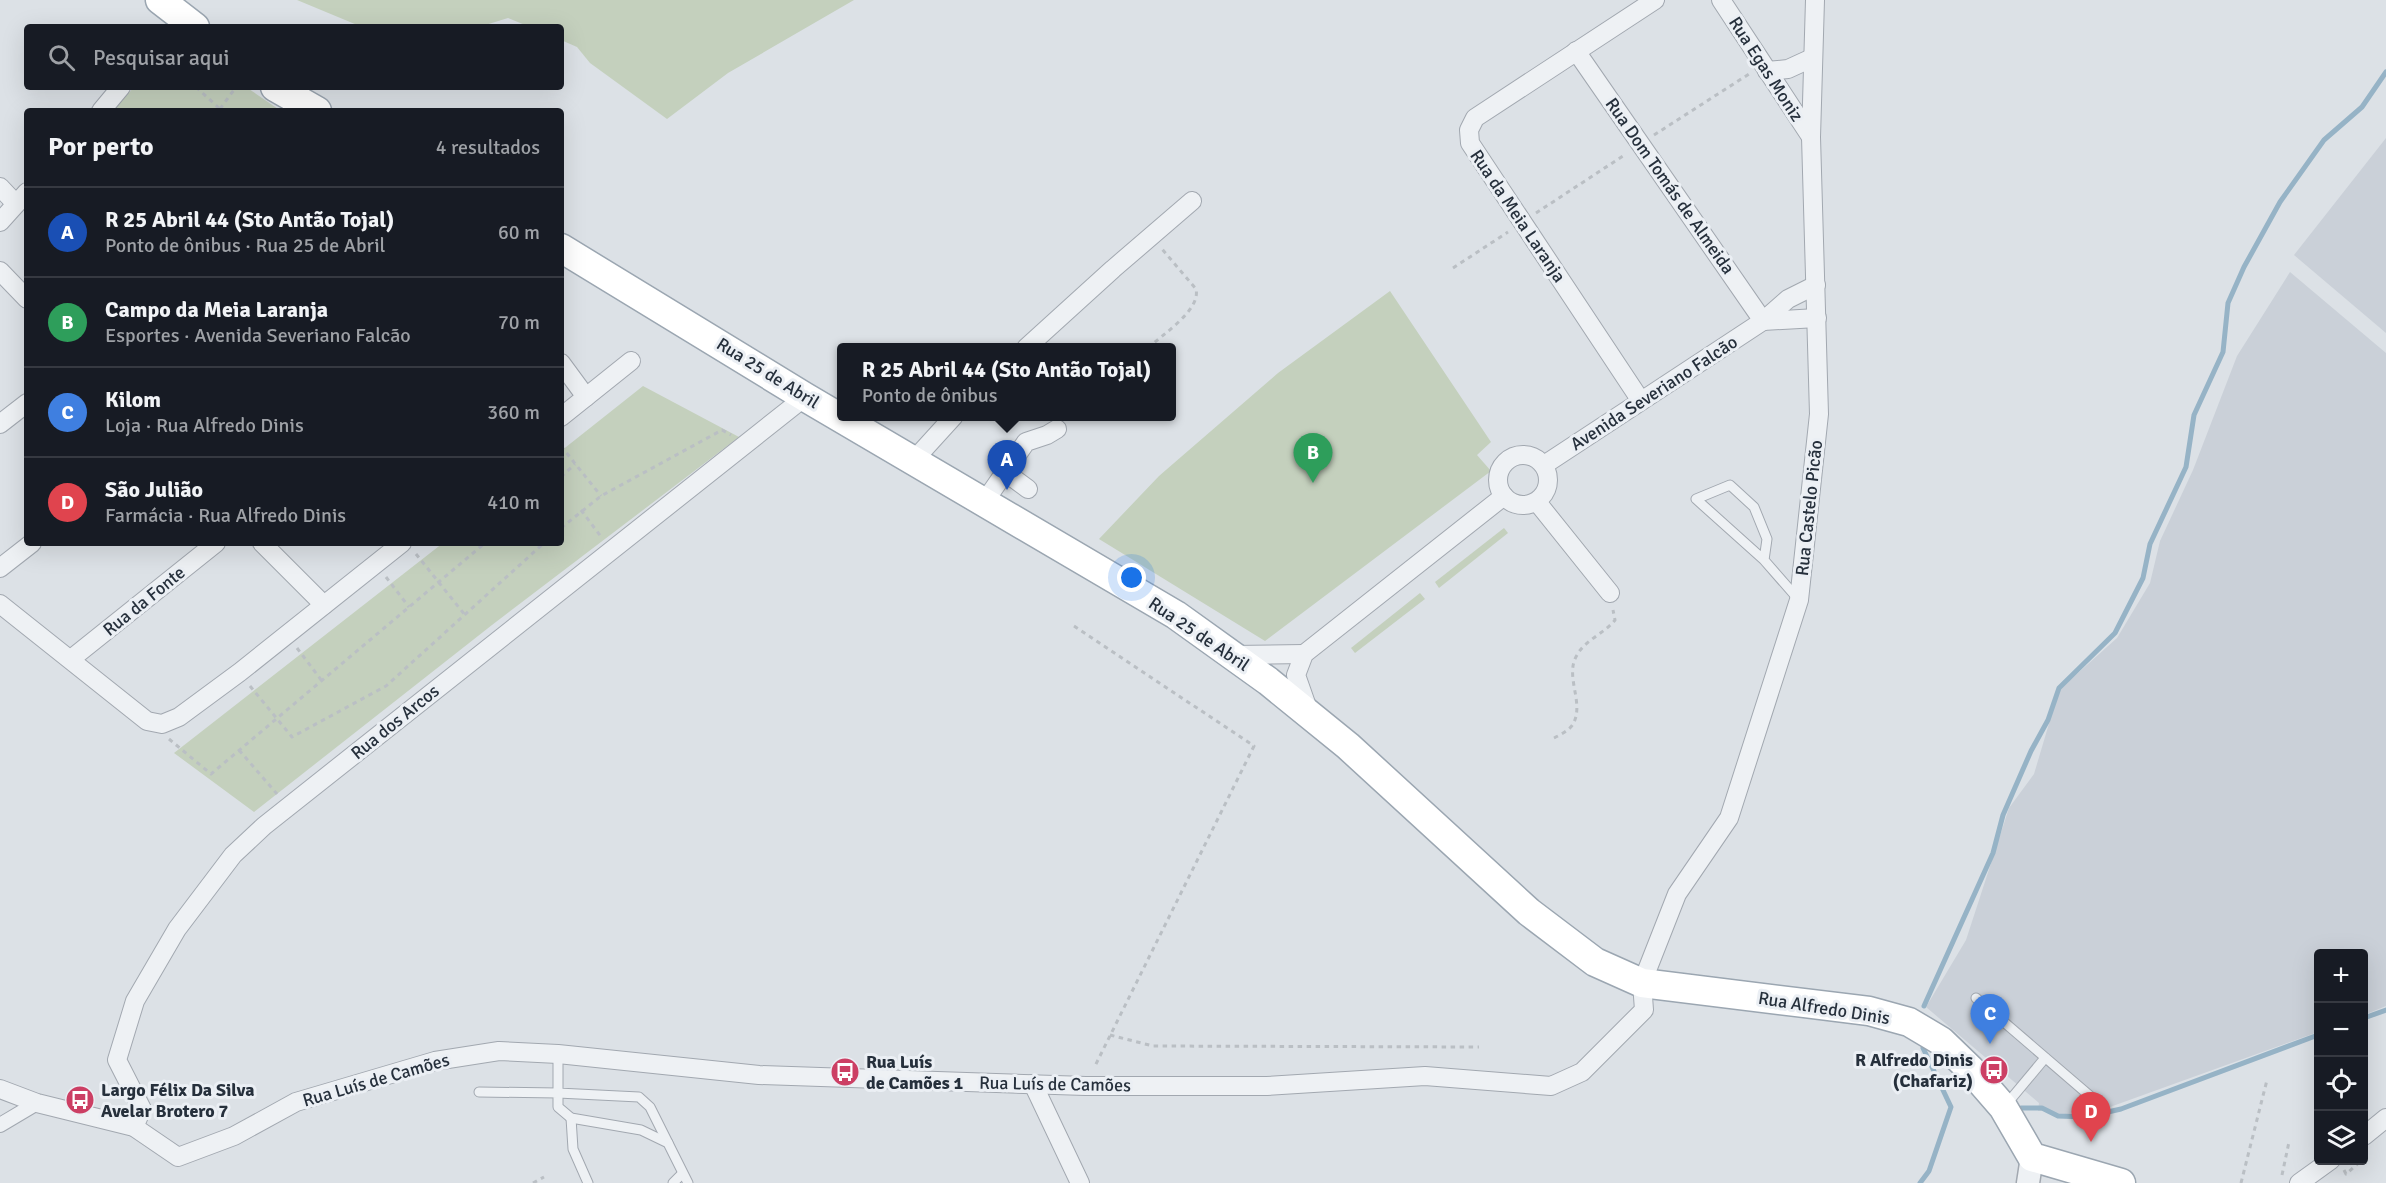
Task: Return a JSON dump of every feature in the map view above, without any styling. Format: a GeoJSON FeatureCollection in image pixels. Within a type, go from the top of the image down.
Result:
{"type":"FeatureCollection","features":[{"type":"Feature","properties":{"kind":"main road"},"geometry":{"type":"LineString","coordinates":[[280,90],[312,108]]}},
{"type":"Feature","properties":{"kind":"main road","name":"Rua 25 de Abril"},"geometry":{"type":"LineString","coordinates":[[564,250],[837,415]]}},
{"type":"Feature","properties":{"kind":"main road","name":"Rua 25 de Abril"},"geometry":{"type":"LineString","coordinates":[[847,421],[1176,615],[1268,681],[1348,746],[1529,912],[1595,962],[1642,983]]}},
{"type":"Feature","properties":{"kind":"main road","name":"Rua Alfredo Dinis"},"geometry":{"type":"LineString","coordinates":[[1642,983],[1869,1011],[1909,1022],[1941,1041],[2003,1107],[2030,1170],[2121,1183]]}},
{"type":"Feature","properties":{"kind":"street","name":"Rua da Meia Laranja"},"geometry":{"type":"LineString","coordinates":[[1641,400],[1470,143],[1469,130],[1475,118],[1654,0]]}},
{"type":"Feature","properties":{"kind":"street","name":"Rua Egas Moniz"},"geometry":{"type":"LineString","coordinates":[[1721,0],[1811,137]]}},
{"type":"Feature","properties":{"kind":"street","name":"Rua Castelo Picão"},"geometry":{"type":"LineString","coordinates":[[1642,983],[1677,894],[1729,818],[1799,600],[1819,414],[1811,137],[1815,0]]}},
{"type":"Feature","properties":{"kind":"street","name":"Rua Dom Tomás de Almeida"},"geometry":{"type":"LineString","coordinates":[[1576,51],[1763,321]]}},
{"type":"Feature","properties":{"kind":"street"},"geometry":{"type":"LineString","coordinates":[[1766,68],[1788,69],[1812,58]]}},
{"type":"Feature","properties":{"kind":"street"},"geometry":{"type":"LineString","coordinates":[[104,108],[118,90]]}},
{"type":"Feature","properties":{"kind":"street"},"geometry":{"type":"LineString","coordinates":[[0,187],[21,198],[0,222]]}},
{"type":"Feature","properties":{"kind":"street"},"geometry":{"type":"LineString","coordinates":[[1032,343],[1192,201]]}},
{"type":"Feature","properties":{"kind":"street"},"geometry":{"type":"LineString","coordinates":[[0,271],[24,296]]}},
{"type":"Feature","properties":{"kind":"street","name":"Avenida Severiano Falcão"},"geometry":{"type":"LineString","coordinates":[[1544,465],[1763,321],[1788,299],[1816,285]]}},
{"type":"Feature","properties":{"kind":"street"},"geometry":{"type":"LineString","coordinates":[[1763,321],[1816,318]]}},
{"type":"Feature","properties":{"kind":"street"},"geometry":{"type":"LineString","coordinates":[[564,415],[631,362]]}},
{"type":"Feature","properties":{"kind":"street"},"geometry":{"type":"LineString","coordinates":[[564,367],[586,397]]}},
{"type":"Feature","properties":{"kind":"street","name":"Rua dos Arcos"},"geometry":{"type":"LineString","coordinates":[[134,1127],[142,1109],[117,1060],[135,1001],[177,929],[233,855],[272,819],[805,397]]}},
{"type":"Feature","properties":{"kind":"street"},"geometry":{"type":"LineString","coordinates":[[0,424],[24,405]]}},
{"type":"Feature","properties":{"kind":"street"},"geometry":{"type":"LineString","coordinates":[[914,460],[950,421]]}},
{"type":"Feature","properties":{"kind":"street"},"geometry":{"type":"LineString","coordinates":[[985,501],[1026,442],[1057,429]]}},
{"type":"Feature","properties":{"kind":"street"},"geometry":{"type":"LineString","coordinates":[[1532,455],[1544,465],[1549,476],[1548,485],[1545,494],[1537,502],[1519,505],[1504,496],[1498,477],[1501,468],[1512,456],[1532,455]]}},
{"type":"Feature","properties":{"kind":"street"},"geometry":{"type":"LineString","coordinates":[[1005,472],[1028,489]]}},
{"type":"Feature","properties":{"kind":"street"},"geometry":{"type":"LineString","coordinates":[[1268,681],[1271,672],[1298,654],[1504,496]]}},
{"type":"Feature","properties":{"kind":"street"},"geometry":{"type":"LineString","coordinates":[[1537,502],[1610,593]]}},
{"type":"Feature","properties":{"kind":"street"},"geometry":{"type":"LineString","coordinates":[[0,568],[28,546]]}},
{"type":"Feature","properties":{"kind":"street","name":"Rua da Fonte"},"geometry":{"type":"LineString","coordinates":[[71,659],[212,546]]}},
{"type":"Feature","properties":{"kind":"street"},"geometry":{"type":"LineString","coordinates":[[265,546],[324,605]]}},
{"type":"Feature","properties":{"kind":"street"},"geometry":{"type":"LineString","coordinates":[[0,604],[147,721],[162,724],[171,722],[240,672],[375,564],[408,547]]}},
{"type":"Feature","properties":{"kind":"street"},"geometry":{"type":"LineString","coordinates":[[1230,654],[1298,654]]}},
{"type":"Feature","properties":{"kind":"street"},"geometry":{"type":"LineString","coordinates":[[1298,654],[1296,675],[1311,716]]}},
{"type":"Feature","properties":{"kind":"street"},"geometry":{"type":"LineString","coordinates":[[1268,681],[1296,675]]}},
{"type":"Feature","properties":{"kind":"street","name":"Rua Luís de Camões"},"geometry":{"type":"LineString","coordinates":[[134,1127],[178,1157],[234,1137],[296,1102],[435,1061],[499,1051],[558,1054],[759,1075],[1086,1086],[1267,1086],[1425,1076],[1551,1086],[1582,1072],[1644,1010],[1642,983]]}},
{"type":"Feature","properties":{"kind":"street"},"geometry":{"type":"LineString","coordinates":[[1033,1084],[1080,1183]]}},
{"type":"Feature","properties":{"kind":"street"},"geometry":{"type":"LineString","coordinates":[[0,1089],[37,1103],[134,1127]]}},
{"type":"Feature","properties":{"kind":"street"},"geometry":{"type":"LineString","coordinates":[[0,1125],[37,1103]]}},
{"type":"Feature","properties":{"kind":"street"},"geometry":{"type":"LineString","coordinates":[[2368,1133],[2386,1118]]}},
{"type":"Feature","properties":{"kind":"street"},"geometry":{"type":"LineString","coordinates":[[2299,1183],[2325,1165]]}},
{"type":"Feature","properties":{"kind":"lane"},"geometry":{"type":"LineString","coordinates":[[1764,560],[1767,539],[1754,507],[1730,485],[1696,499],[1764,560],[1799,600]]}},
{"type":"Feature","properties":{"kind":"lane"},"geometry":{"type":"LineString","coordinates":[[1976,998],[2090,1096]]}},
{"type":"Feature","properties":{"kind":"lane"},"geometry":{"type":"LineString","coordinates":[[558,1054],[558,1107],[571,1118],[641,1130],[668,1143]]}},
{"type":"Feature","properties":{"kind":"lane"},"geometry":{"type":"LineString","coordinates":[[2003,1107],[2045,1058]]}},
{"type":"Feature","properties":{"kind":"lane"},"geometry":{"type":"LineString","coordinates":[[479,1092],[639,1097],[655,1114],[688,1183]]}},
{"type":"Feature","properties":{"kind":"lane"},"geometry":{"type":"LineString","coordinates":[[571,1118],[573,1149],[588,1183]]}},
{"type":"Feature","properties":{"kind":"lane"},"geometry":{"type":"LineString","coordinates":[[673,1183],[682,1174]]}},
{"type":"Feature","properties":{"kind":"path"},"geometry":{"type":"LineString","coordinates":[[1453,268],[1641,144],[1766,68]]}},
{"type":"Feature","properties":{"kind":"path"},"geometry":{"type":"LineString","coordinates":[[199,90],[218,108]]}},
{"type":"Feature","properties":{"kind":"path"},"geometry":{"type":"LineString","coordinates":[[221,108],[234,90]]}},
{"type":"Feature","properties":{"kind":"path"},"geometry":{"type":"LineString","coordinates":[[1151,236],[1196,289],[1198,297],[1192,308],[1154,343]]}},
{"type":"Feature","properties":{"kind":"path"},"geometry":{"type":"LineString","coordinates":[[564,525],[601,496],[722,430],[746,445]]}},
{"type":"Feature","properties":{"kind":"path"},"geometry":{"type":"LineString","coordinates":[[564,450],[601,496]]}},
{"type":"Feature","properties":{"kind":"path"},"geometry":{"type":"LineString","coordinates":[[564,474],[576,464]]}},
{"type":"Feature","properties":{"kind":"path"},"geometry":{"type":"LineString","coordinates":[[581,510],[611,550]]}},
{"type":"Feature","properties":{"kind":"path"},"geometry":{"type":"LineString","coordinates":[[147,721],[211,774],[481,546]]}},
{"type":"Feature","properties":{"kind":"path"},"geometry":{"type":"LineString","coordinates":[[240,672],[292,737],[386,686],[541,546]]}},
{"type":"Feature","properties":{"kind":"path"},"geometry":{"type":"LineString","coordinates":[[408,547],[465,615]]}},
{"type":"Feature","properties":{"kind":"path"},"geometry":{"type":"LineString","coordinates":[[375,564],[409,607]]}},
{"type":"Feature","properties":{"kind":"path"},"geometry":{"type":"LineString","coordinates":[[1554,738],[1573,726],[1578,711],[1573,667],[1577,654],[1607,630],[1615,620],[1610,593]]}},
{"type":"Feature","properties":{"kind":"path"},"geometry":{"type":"LineString","coordinates":[[1074,626],[1254,746],[1086,1086]]}},
{"type":"Feature","properties":{"kind":"path"},"geometry":{"type":"LineString","coordinates":[[287,635],[321,681]]}},
{"type":"Feature","properties":{"kind":"path"},"geometry":{"type":"LineString","coordinates":[[239,750],[279,796]]}},
{"type":"Feature","properties":{"kind":"path"},"geometry":{"type":"LineString","coordinates":[[1110,1035],[1153,1046],[1479,1047]]}},
{"type":"Feature","properties":{"kind":"path"},"geometry":{"type":"LineString","coordinates":[[2241,1183],[2267,1080]]}},
{"type":"Feature","properties":{"kind":"path"},"geometry":{"type":"LineString","coordinates":[[2281,1183],[2289,1142]]}},
{"type":"Feature","properties":{"kind":"path"},"geometry":{"type":"LineString","coordinates":[[533,1183],[544,1177]]}},
{"type":"Feature","properties":{"kind":"shaded area"},"geometry":{"type":"Polygon","coordinates":[[[2386,138],[2386,333],[2294,255],[2386,138]]]}},
{"type":"Feature","properties":{"kind":"shaded area"},"geometry":{"type":"Polygon","coordinates":[[[2290,272],[2386,353],[2386,1006],[2368,1013],[2368,949],[2314,949],[2314,1033],[2085,1116],[2059,1117],[2047,1111],[2038,1111],[2039,1103],[1926,1007],[1966,940],[2009,808],[2034,774],[2059,690],[2117,638],[2150,583],[2160,541],[2193,470],[2237,356],[2290,272]]]}},
{"type":"Feature","properties":{"kind":"green space"},"geometry":{"type":"Polygon","coordinates":[[[297,0],[854,0],[728,73],[667,119],[590,63],[577,47],[564,41],[564,24],[523,24],[508,18],[489,24],[355,24],[297,0]]]}},
{"type":"Feature","properties":{"kind":"green space"},"geometry":{"type":"Polygon","coordinates":[[[131,90],[250,90],[277,108],[116,108],[131,90]]]}},
{"type":"Feature","properties":{"kind":"green space"},"geometry":{"type":"Polygon","coordinates":[[[1390,291],[1491,442],[1477,455],[1491,471],[1265,641],[1099,539],[1159,476],[1278,373],[1390,291]]]}},
{"type":"Feature","properties":{"kind":"green space"},"geometry":{"type":"Polygon","coordinates":[[[643,386],[739,437],[492,625],[254,812],[174,753],[439,546],[564,546],[564,449],[643,386]]]}},
{"type":"Feature","properties":{"kind":"green space"},"geometry":{"type":"Polygon","coordinates":[[[1504,528],[1508,533],[1439,588],[1435,582],[1504,528]]]}},
{"type":"Feature","properties":{"kind":"green space"},"geometry":{"type":"Polygon","coordinates":[[[1420,593],[1425,599],[1355,653],[1351,648],[1420,593]]]}},
{"type":"Feature","properties":{"kind":"waterway"},"geometry":{"type":"LineString","coordinates":[[1924,1006],[1993,853],[2003,815],[2031,751],[2048,720],[2059,688],[2115,633],[2143,578],[2150,544],[2186,467],[2194,415],[2223,352],[2228,303],[2244,267],[2280,202],[2324,140],[2362,107],[2386,72]]}},
{"type":"Feature","properties":{"kind":"waterway"},"geometry":{"type":"LineString","coordinates":[[2368,1017],[2386,1010]]}},
{"type":"Feature","properties":{"kind":"waterway"},"geometry":{"type":"LineString","coordinates":[[2021,1108],[2042,1108],[2058,1116],[2086,1117],[2121,1109],[2314,1037]]}},
{"type":"Feature","properties":{"kind":"waterway"},"geometry":{"type":"LineString","coordinates":[[1920,1183],[1929,1171],[1951,1107],[1923,1048]]}},
{"type":"Feature","properties":{"kind":"place","name":"Campo da Meia Laranja"},"geometry":{"type":"Point","coordinates":[1313,483]}},
{"type":"Feature","properties":{"kind":"place","name":"R 25 Abril 44 (Sto Antão Tojal)"},"geometry":{"type":"Point","coordinates":[1007,490]}},
{"type":"Feature","properties":{"kind":"place","name":"Kilom"},"geometry":{"type":"Point","coordinates":[1990,1044]}},
{"type":"Feature","properties":{"kind":"place","name":"R Alfredo Dinis (Chafariz)"},"geometry":{"type":"Point","coordinates":[1994,1070]}},
{"type":"Feature","properties":{"kind":"place","name":"Rua Luís de Camões 1"},"geometry":{"type":"Point","coordinates":[845,1072]}},
{"type":"Feature","properties":{"kind":"place","name":"Largo Félix Da Silva Avelar Brotero 7"},"geometry":{"type":"Point","coordinates":[80,1100]}},
{"type":"Feature","properties":{"kind":"place","name":"São Julião"},"geometry":{"type":"Point","coordinates":[2091,1142]}}]}
